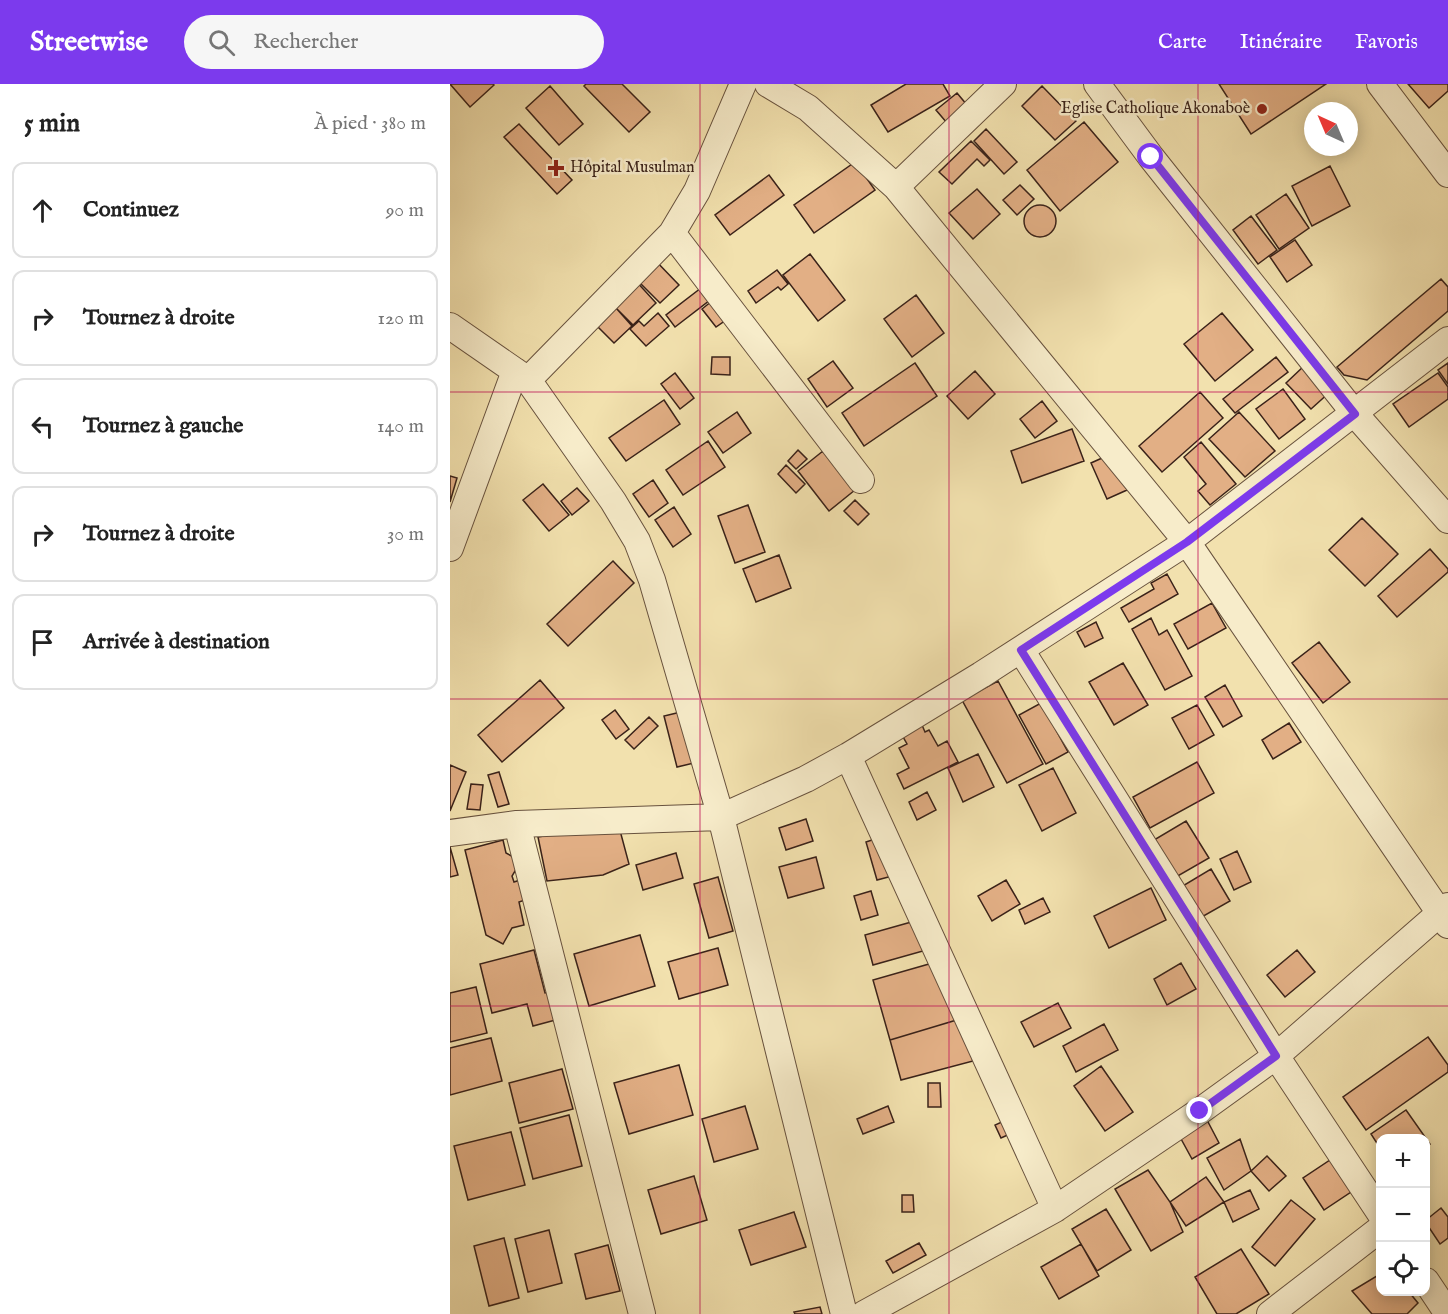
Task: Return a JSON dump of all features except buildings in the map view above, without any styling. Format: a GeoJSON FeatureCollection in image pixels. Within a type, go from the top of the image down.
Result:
{"type":"FeatureCollection","features":[{"type":"Feature","properties":{"kind":"street"},"geometry":{"type":"LineString","coordinates":[[450,548],[521,375],[672,233],[697,191],[743,84]]}},
{"type":"Feature","properties":{"kind":"street"},"geometry":{"type":"LineString","coordinates":[[768,84],[808,108],[896,187],[1187,542],[1445,915],[1276,1056],[1200,1111],[1055,1209],[864,1314]]}},
{"type":"Feature","properties":{"kind":"street"},"geometry":{"type":"LineString","coordinates":[[896,187],[1003,84]]}},
{"type":"Feature","properties":{"kind":"street"},"geometry":{"type":"LineString","coordinates":[[1097,84],[1151,157],[1355,414],[1448,520]]}},
{"type":"Feature","properties":{"kind":"street"},"geometry":{"type":"LineString","coordinates":[[1380,84],[1448,174]]}},
{"type":"Feature","properties":{"kind":"street"},"geometry":{"type":"LineString","coordinates":[[672,233],[861,480]]}},
{"type":"Feature","properties":{"kind":"street"},"geometry":{"type":"LineString","coordinates":[[450,326],[521,375],[613,501],[637,541],[652,580],[721,817],[844,1314]]}},
{"type":"Feature","properties":{"kind":"street"},"geometry":{"type":"LineString","coordinates":[[450,833],[517,824],[721,817],[806,779],[848,756],[1021,650],[1187,542],[1448,340]]}},
{"type":"Feature","properties":{"kind":"street"},"geometry":{"type":"LineString","coordinates":[[1021,650],[1276,1056],[1376,1208]]}},
{"type":"Feature","properties":{"kind":"street"},"geometry":{"type":"LineString","coordinates":[[848,756],[1055,1209]]}},
{"type":"Feature","properties":{"kind":"street"},"geometry":{"type":"LineString","coordinates":[[517,824],[642,1314]]}},
{"type":"Feature","properties":{"kind":"street"},"geometry":{"type":"LineString","coordinates":[[1270,1314],[1376,1232]]}},
{"type":"Feature","properties":{"kind":"street"},"geometry":{"type":"LineString","coordinates":[[1430,1288],[1448,1314]]}},
{"type":"Feature","properties":{"kind":"place","name":"Eglise Catholique Akonaboè"},"geometry":{"type":"Point","coordinates":[1262,109]}},
{"type":"Feature","properties":{"kind":"place","name":"Hôpital Musulman"},"geometry":{"type":"Point","coordinates":[556,168]}},
{"type":"Feature","properties":{"kind":"route"},"geometry":{"type":"LineString","coordinates":[[1151,157],[1355,414],[1187,542],[1021,650],[1276,1056],[1200,1111]]}}]}
